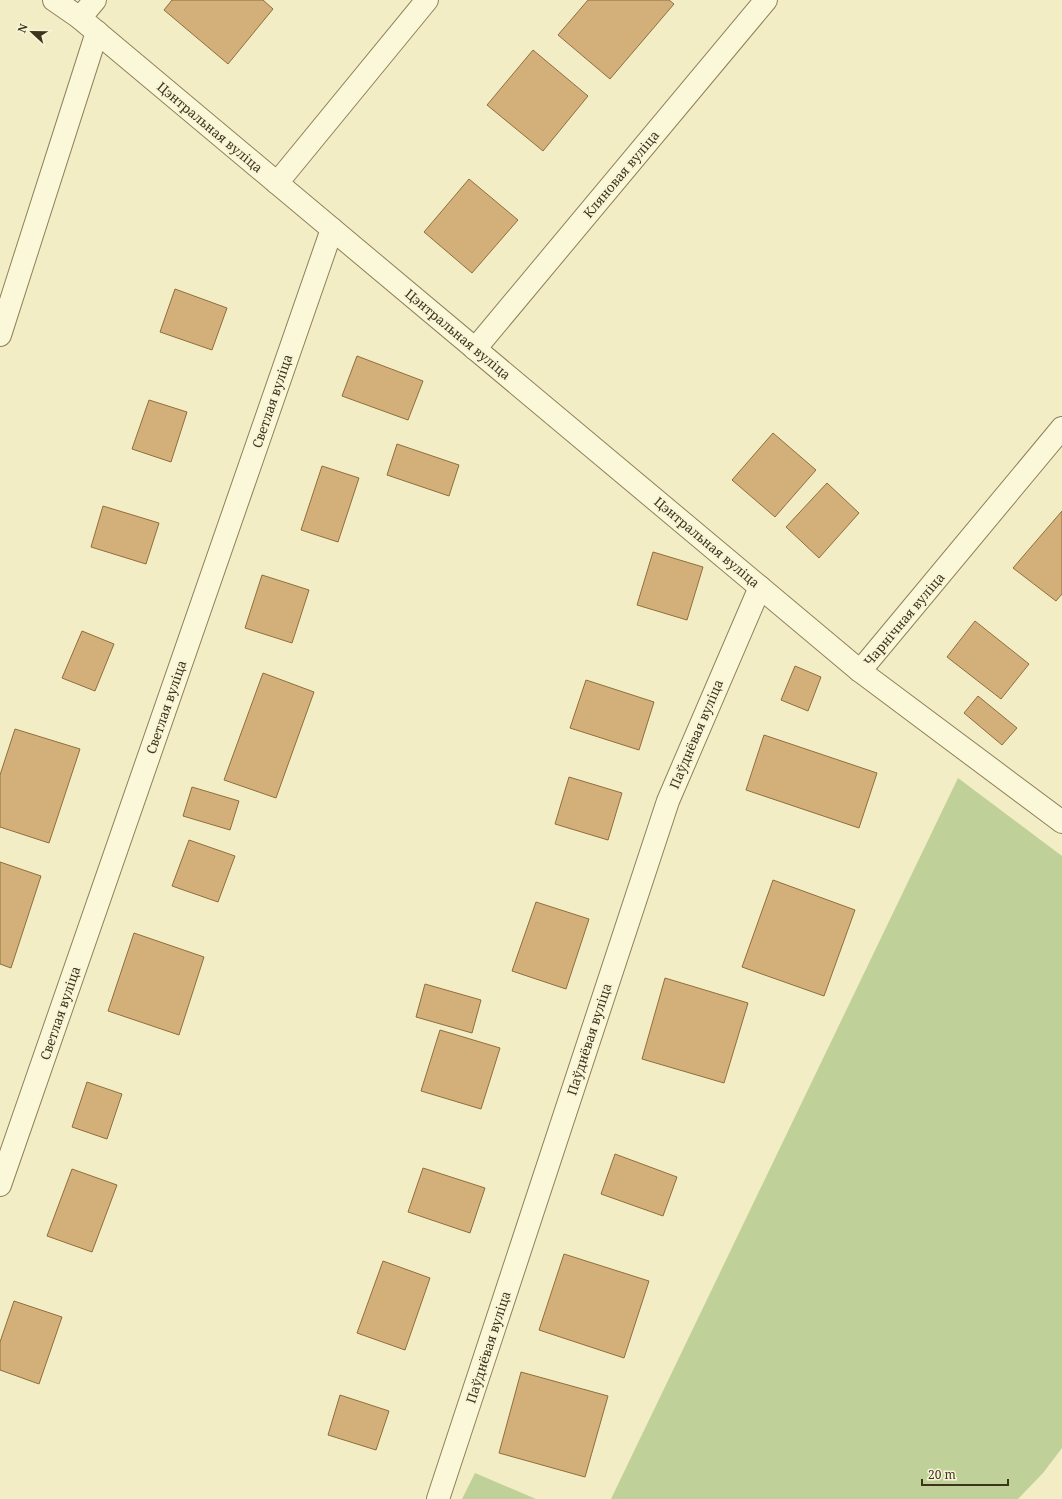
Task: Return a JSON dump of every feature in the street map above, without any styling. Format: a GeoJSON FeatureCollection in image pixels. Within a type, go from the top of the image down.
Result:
{"type":"FeatureCollection","features":[{"type":"Feature","properties":{"kind":"street","name":"Цэнтральная вуліца"},"geometry":{"type":"LineString","coordinates":[[54,0],[97,32],[860,671]]}},
{"type":"Feature","properties":{"kind":"street"},"geometry":{"type":"LineString","coordinates":[[80,18],[95,0]]}},
{"type":"Feature","properties":{"kind":"street"},"geometry":{"type":"LineString","coordinates":[[277,183],[427,0]]}},
{"type":"Feature","properties":{"kind":"street","name":"Кляновая вуліца"},"geometry":{"type":"LineString","coordinates":[[475,349],[766,0]]}},
{"type":"Feature","properties":{"kind":"street"},"geometry":{"type":"LineString","coordinates":[[0,335],[97,32]]}},
{"type":"Feature","properties":{"kind":"street","name":"Светлая вуліца"},"geometry":{"type":"LineString","coordinates":[[0,1185],[332,229]]}},
{"type":"Feature","properties":{"kind":"street","name":"Чарнічная вуліца"},"geometry":{"type":"LineString","coordinates":[[1062,428],[860,671],[1062,822]]}},
{"type":"Feature","properties":{"kind":"street","name":"Паўднёвая вуліца"},"geometry":{"type":"LineString","coordinates":[[438,1499],[668,801],[760,587]]}},
{"type":"Feature","properties":{"kind":"green space"},"geometry":{"type":"Polygon","coordinates":[[[958,778],[1062,856],[1062,1448],[1043,1473],[1018,1499],[611,1499],[958,778]]]}},
{"type":"Feature","properties":{"kind":"green space"},"geometry":{"type":"Polygon","coordinates":[[[475,1473],[536,1499],[462,1499],[475,1473]]]}},
{"type":"Feature","properties":{"kind":"building"},"geometry":{"type":"Polygon","coordinates":[[[172,0],[263,0],[273,9],[228,64],[164,10],[172,0]]]}},
{"type":"Feature","properties":{"kind":"building"},"geometry":{"type":"Polygon","coordinates":[[[588,0],[669,0],[674,4],[610,79],[558,35],[588,0]]]}},
{"type":"Feature","properties":{"kind":"building"},"geometry":{"type":"Polygon","coordinates":[[[533,50],[588,96],[543,151],[487,105],[533,50]]]}},
{"type":"Feature","properties":{"kind":"building"},"geometry":{"type":"Polygon","coordinates":[[[469,179],[518,220],[472,273],[424,232],[469,179]]]}},
{"type":"Feature","properties":{"kind":"building"},"geometry":{"type":"Polygon","coordinates":[[[175,289],[227,308],[212,350],[160,332],[175,289]]]}},
{"type":"Feature","properties":{"kind":"building"},"geometry":{"type":"Polygon","coordinates":[[[357,356],[423,381],[408,420],[342,396],[357,356]]]}},
{"type":"Feature","properties":{"kind":"building"},"geometry":{"type":"Polygon","coordinates":[[[149,400],[187,412],[171,462],[132,449],[149,400]]]}},
{"type":"Feature","properties":{"kind":"building"},"geometry":{"type":"Polygon","coordinates":[[[773,433],[816,470],[775,517],[732,480],[773,433]]]}},
{"type":"Feature","properties":{"kind":"building"},"geometry":{"type":"Polygon","coordinates":[[[397,444],[459,465],[449,496],[387,475],[397,444]]]}},
{"type":"Feature","properties":{"kind":"building"},"geometry":{"type":"Polygon","coordinates":[[[322,466],[359,478],[338,542],[301,530],[322,466]]]}},
{"type":"Feature","properties":{"kind":"building"},"geometry":{"type":"Polygon","coordinates":[[[827,483],[859,513],[819,558],[786,527],[827,483]]]}},
{"type":"Feature","properties":{"kind":"building"},"geometry":{"type":"Polygon","coordinates":[[[103,506],[159,523],[146,564],[91,547],[103,506]]]}},
{"type":"Feature","properties":{"kind":"building"},"geometry":{"type":"Polygon","coordinates":[[[1062,511],[1062,594],[1056,601],[1013,568],[1062,511]]]}},
{"type":"Feature","properties":{"kind":"building"},"geometry":{"type":"Polygon","coordinates":[[[653,552],[703,567],[687,620],[637,605],[653,552]]]}},
{"type":"Feature","properties":{"kind":"building"},"geometry":{"type":"Polygon","coordinates":[[[262,575],[309,590],[292,643],[245,628],[262,575]]]}},
{"type":"Feature","properties":{"kind":"building"},"geometry":{"type":"Polygon","coordinates":[[[975,621],[1029,664],[1001,699],[947,657],[975,621]]]}},
{"type":"Feature","properties":{"kind":"building"},"geometry":{"type":"Polygon","coordinates":[[[82,631],[114,644],[95,691],[62,678],[82,631]]]}},
{"type":"Feature","properties":{"kind":"building"},"geometry":{"type":"Polygon","coordinates":[[[795,666],[821,677],[808,711],[781,700],[795,666]]]}},
{"type":"Feature","properties":{"kind":"building"},"geometry":{"type":"Polygon","coordinates":[[[263,673],[314,692],[276,798],[224,780],[263,673]]]}},
{"type":"Feature","properties":{"kind":"building"},"geometry":{"type":"Polygon","coordinates":[[[586,680],[654,702],[639,750],[570,728],[586,680]]]}},
{"type":"Feature","properties":{"kind":"building"},"geometry":{"type":"Polygon","coordinates":[[[978,696],[1017,728],[1002,745],[964,713],[978,696]]]}},
{"type":"Feature","properties":{"kind":"building"},"geometry":{"type":"Polygon","coordinates":[[[15,729],[80,749],[49,843],[0,827],[0,775],[15,729]]]}},
{"type":"Feature","properties":{"kind":"building"},"geometry":{"type":"Polygon","coordinates":[[[764,735],[877,773],[859,828],[746,790],[764,735]]]}},
{"type":"Feature","properties":{"kind":"building"},"geometry":{"type":"Polygon","coordinates":[[[569,777],[622,793],[608,840],[555,824],[569,777]]]}},
{"type":"Feature","properties":{"kind":"building"},"geometry":{"type":"Polygon","coordinates":[[[192,787],[239,801],[230,830],[183,816],[192,787]]]}},
{"type":"Feature","properties":{"kind":"building"},"geometry":{"type":"Polygon","coordinates":[[[189,840],[235,856],[218,902],[172,886],[189,840]]]}},
{"type":"Feature","properties":{"kind":"building"},"geometry":{"type":"Polygon","coordinates":[[[0,862],[41,876],[11,968],[0,964],[0,862]]]}},
{"type":"Feature","properties":{"kind":"building"},"geometry":{"type":"Polygon","coordinates":[[[773,880],[855,910],[824,996],[742,967],[773,880]]]}},
{"type":"Feature","properties":{"kind":"building"},"geometry":{"type":"Polygon","coordinates":[[[536,902],[589,919],[566,989],[512,971],[536,902]]]}},
{"type":"Feature","properties":{"kind":"building"},"geometry":{"type":"Polygon","coordinates":[[[134,933],[204,957],[179,1035],[108,1011],[134,933]]]}},
{"type":"Feature","properties":{"kind":"building"},"geometry":{"type":"Polygon","coordinates":[[[665,978],[748,1003],[724,1083],[642,1059],[665,978]]]}},
{"type":"Feature","properties":{"kind":"building"},"geometry":{"type":"Polygon","coordinates":[[[425,984],[481,1000],[472,1033],[416,1017],[425,984]]]}},
{"type":"Feature","properties":{"kind":"building"},"geometry":{"type":"Polygon","coordinates":[[[440,1030],[500,1048],[481,1109],[421,1091],[440,1030]]]}},
{"type":"Feature","properties":{"kind":"building"},"geometry":{"type":"Polygon","coordinates":[[[87,1082],[122,1094],[107,1139],[72,1127],[87,1082]]]}},
{"type":"Feature","properties":{"kind":"building"},"geometry":{"type":"Polygon","coordinates":[[[615,1154],[677,1177],[663,1216],[601,1194],[615,1154]]]}},
{"type":"Feature","properties":{"kind":"building"},"geometry":{"type":"Polygon","coordinates":[[[423,1168],[485,1188],[470,1233],[408,1212],[423,1168]]]}},
{"type":"Feature","properties":{"kind":"building"},"geometry":{"type":"Polygon","coordinates":[[[72,1169],[117,1185],[92,1252],[47,1236],[72,1169]]]}},
{"type":"Feature","properties":{"kind":"building"},"geometry":{"type":"Polygon","coordinates":[[[564,1254],[649,1281],[624,1358],[539,1330],[564,1254]]]}},
{"type":"Feature","properties":{"kind":"building"},"geometry":{"type":"Polygon","coordinates":[[[383,1261],[430,1278],[405,1350],[357,1333],[383,1261]]]}},
{"type":"Feature","properties":{"kind":"building"},"geometry":{"type":"Polygon","coordinates":[[[14,1301],[62,1317],[39,1384],[0,1370],[0,1342],[14,1301]]]}},
{"type":"Feature","properties":{"kind":"building"},"geometry":{"type":"Polygon","coordinates":[[[521,1372],[608,1396],[585,1477],[499,1453],[521,1372]]]}},
{"type":"Feature","properties":{"kind":"building"},"geometry":{"type":"Polygon","coordinates":[[[340,1395],[389,1411],[376,1450],[328,1435],[340,1395]]]}}]}
